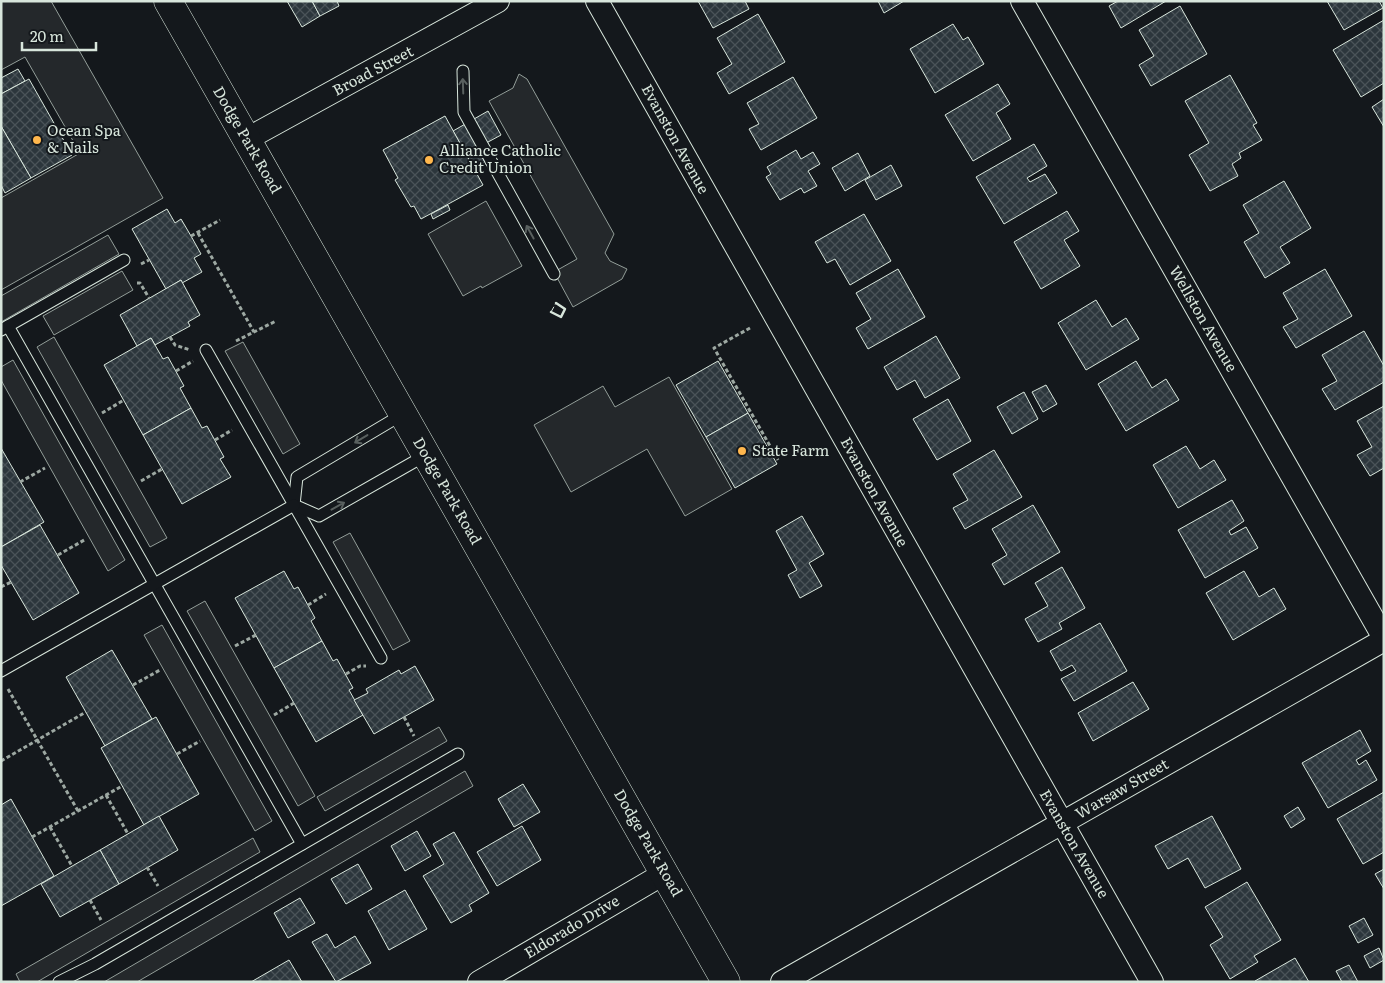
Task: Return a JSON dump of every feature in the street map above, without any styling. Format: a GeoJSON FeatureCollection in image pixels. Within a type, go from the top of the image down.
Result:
{"type":"FeatureCollection","features":[{"type":"Feature","properties":{"kind":"street","name":"Dodge Park Road"},"geometry":{"type":"LineString","coordinates":[[168,1],[726,982]]}},
{"type":"Feature","properties":{"kind":"street","name":"Broad Street"},"geometry":{"type":"LineString","coordinates":[[246,139],[498,1]]}},
{"type":"Feature","properties":{"kind":"street","name":"Evanston Avenue"},"geometry":{"type":"LineString","coordinates":[[597,1],[1152,982]]}},
{"type":"Feature","properties":{"kind":"street","name":"Wellston Avenue"},"geometry":{"type":"LineString","coordinates":[[1022,1],[1384,639]]}},
{"type":"Feature","properties":{"kind":"street","name":"Warsaw Street"},"geometry":{"type":"LineString","coordinates":[[782,982],[1384,639]]}},
{"type":"Feature","properties":{"kind":"street","name":"Eldorado Drive"},"geometry":{"type":"LineString","coordinates":[[479,982],[664,872]]}},
{"type":"Feature","properties":{"kind":"lane"},"geometry":{"type":"LineString","coordinates":[[463,71],[464,112],[554,274]]}},
{"type":"Feature","properties":{"kind":"lane"},"geometry":{"type":"LineString","coordinates":[[124,260],[5,328],[155,584],[302,844]]}},
{"type":"Feature","properties":{"kind":"lane"},"geometry":{"type":"LineString","coordinates":[[206,350],[381,658]]}},
{"type":"Feature","properties":{"kind":"lane"},"geometry":{"type":"LineString","coordinates":[[294,505],[297,477],[403,414]]}},
{"type":"Feature","properties":{"kind":"lane"},"geometry":{"type":"LineString","coordinates":[[294,505],[319,516],[426,455]]}},
{"type":"Feature","properties":{"kind":"lane"},"geometry":{"type":"LineString","coordinates":[[1,671],[294,505]]}},
{"type":"Feature","properties":{"kind":"lane"},"geometry":{"type":"LineString","coordinates":[[59,982],[95,964],[458,754]]}},
{"type":"Feature","properties":{"kind":"path"},"geometry":{"type":"LineString","coordinates":[[191,236],[220,220]]}},
{"type":"Feature","properties":{"kind":"path"},"geometry":{"type":"LineString","coordinates":[[198,233],[254,332]]}},
{"type":"Feature","properties":{"kind":"path"},"geometry":{"type":"LineString","coordinates":[[137,283],[140,283],[149,298]]}},
{"type":"Feature","properties":{"kind":"path"},"geometry":{"type":"LineString","coordinates":[[236,341],[276,321]]}},
{"type":"Feature","properties":{"kind":"path"},"geometry":{"type":"LineString","coordinates":[[750,328],[714,348],[778,460]]}},
{"type":"Feature","properties":{"kind":"path"},"geometry":{"type":"LineString","coordinates":[[170,337],[175,345],[194,353]]}},
{"type":"Feature","properties":{"kind":"path"},"geometry":{"type":"LineString","coordinates":[[176,371],[196,360]]}},
{"type":"Feature","properties":{"kind":"path"},"geometry":{"type":"LineString","coordinates":[[102,413],[124,400]]}},
{"type":"Feature","properties":{"kind":"path"},"geometry":{"type":"LineString","coordinates":[[215,440],[234,428]]}},
{"type":"Feature","properties":{"kind":"path"},"geometry":{"type":"LineString","coordinates":[[20,482],[45,468]]}},
{"type":"Feature","properties":{"kind":"path"},"geometry":{"type":"LineString","coordinates":[[141,481],[162,469]]}},
{"type":"Feature","properties":{"kind":"path"},"geometry":{"type":"LineString","coordinates":[[58,555],[86,539]]}},
{"type":"Feature","properties":{"kind":"path"},"geometry":{"type":"LineString","coordinates":[[1,587],[11,582]]}},
{"type":"Feature","properties":{"kind":"path"},"geometry":{"type":"LineString","coordinates":[[308,605],[331,591]]}},
{"type":"Feature","properties":{"kind":"path"},"geometry":{"type":"LineString","coordinates":[[235,646],[256,635]]}},
{"type":"Feature","properties":{"kind":"path"},"geometry":{"type":"LineString","coordinates":[[346,674],[360,666],[365,667],[370,664]]}},
{"type":"Feature","properties":{"kind":"path"},"geometry":{"type":"LineString","coordinates":[[133,685],[160,670]]}},
{"type":"Feature","properties":{"kind":"path"},"geometry":{"type":"LineString","coordinates":[[8,689],[78,811]]}},
{"type":"Feature","properties":{"kind":"path"},"geometry":{"type":"LineString","coordinates":[[274,715],[294,703]]}},
{"type":"Feature","properties":{"kind":"path"},"geometry":{"type":"LineString","coordinates":[[1,761],[86,712]]}},
{"type":"Feature","properties":{"kind":"path"},"geometry":{"type":"LineString","coordinates":[[404,717],[414,736]]}},
{"type":"Feature","properties":{"kind":"path"},"geometry":{"type":"LineString","coordinates":[[177,754],[200,741]]}},
{"type":"Feature","properties":{"kind":"path"},"geometry":{"type":"LineString","coordinates":[[32,837],[122,786]]}},
{"type":"Feature","properties":{"kind":"path"},"geometry":{"type":"LineString","coordinates":[[106,795],[128,834]]}},
{"type":"Feature","properties":{"kind":"path"},"geometry":{"type":"LineString","coordinates":[[50,827],[72,866]]}},
{"type":"Feature","properties":{"kind":"path"},"geometry":{"type":"LineString","coordinates":[[147,867],[158,886]]}},
{"type":"Feature","properties":{"kind":"path"},"geometry":{"type":"LineString","coordinates":[[90,900],[101,920]]}},
{"type":"Feature","properties":{"kind":"shaded area"},"geometry":{"type":"Polygon","coordinates":[[[1,1],[51,1],[163,198],[1,290],[1,198],[80,153],[25,57],[1,70],[1,1]]]}},
{"type":"Feature","properties":{"kind":"shaded area"},"geometry":{"type":"Polygon","coordinates":[[[519,74],[527,79],[614,234],[605,253],[610,261],[627,269],[622,279],[573,307],[554,272],[577,259],[489,101],[513,88],[519,74]]]}},
{"type":"Feature","properties":{"kind":"shaded area"},"geometry":{"type":"Polygon","coordinates":[[[486,201],[522,266],[463,296],[428,234],[486,201]]]}},
{"type":"Feature","properties":{"kind":"shaded area"},"geometry":{"type":"Polygon","coordinates":[[[108,235],[119,254],[1,322],[1,296],[108,235]]]}},
{"type":"Feature","properties":{"kind":"shaded area"},"geometry":{"type":"Polygon","coordinates":[[[122,271],[133,290],[54,335],[43,316],[122,271]]]}},
{"type":"Feature","properties":{"kind":"shaded area"},"geometry":{"type":"Polygon","coordinates":[[[54,337],[167,538],[150,547],[37,347],[54,337]]]}},
{"type":"Feature","properties":{"kind":"shaded area"},"geometry":{"type":"Polygon","coordinates":[[[243,342],[300,444],[283,454],[225,351],[243,342]]]}},
{"type":"Feature","properties":{"kind":"shaded area"},"geometry":{"type":"Polygon","coordinates":[[[13,360],[125,560],[108,571],[1,380],[1,367],[13,360]]]}},
{"type":"Feature","properties":{"kind":"shaded area"},"geometry":{"type":"Polygon","coordinates":[[[669,377],[732,489],[685,516],[647,449],[571,492],[534,425],[603,386],[615,407],[669,377]]]}},
{"type":"Feature","properties":{"kind":"shaded area"},"geometry":{"type":"Polygon","coordinates":[[[350,533],[410,641],[393,650],[333,542],[350,533]]]}},
{"type":"Feature","properties":{"kind":"shaded area"},"geometry":{"type":"Polygon","coordinates":[[[205,601],[315,796],[298,806],[187,611],[205,601]]]}},
{"type":"Feature","properties":{"kind":"shaded area"},"geometry":{"type":"Polygon","coordinates":[[[162,625],[272,821],[255,831],[144,635],[162,625]]]}},
{"type":"Feature","properties":{"kind":"shaded area"},"geometry":{"type":"Polygon","coordinates":[[[439,727],[447,741],[325,811],[317,797],[439,727]]]}},
{"type":"Feature","properties":{"kind":"shaded area"},"geometry":{"type":"Polygon","coordinates":[[[465,771],[473,786],[137,982],[104,982],[465,771]]]}},
{"type":"Feature","properties":{"kind":"shaded area"},"geometry":{"type":"Polygon","coordinates":[[[253,838],[260,852],[37,982],[20,982],[16,974],[253,838]]]}},
{"type":"Feature","properties":{"kind":"building"},"geometry":{"type":"Polygon","coordinates":[[[287,1],[312,1],[320,16],[302,27],[287,1]]]}},
{"type":"Feature","properties":{"kind":"building"},"geometry":{"type":"Polygon","coordinates":[[[312,1],[337,1],[339,6],[320,16],[312,1]]]}},
{"type":"Feature","properties":{"kind":"building"},"geometry":{"type":"Polygon","coordinates":[[[698,1],[745,1],[749,9],[713,28],[698,1]]]}},
{"type":"Feature","properties":{"kind":"building"},"geometry":{"type":"Polygon","coordinates":[[[878,1],[904,1],[884,13],[878,1]]]}},
{"type":"Feature","properties":{"kind":"building"},"geometry":{"type":"Polygon","coordinates":[[[1118,1],[1166,1],[1121,28],[1109,6],[1118,1]]]}},
{"type":"Feature","properties":{"kind":"building"},"geometry":{"type":"Polygon","coordinates":[[[1327,1],[1379,1],[1383,8],[1344,30],[1327,1]]]}},
{"type":"Feature","properties":{"kind":"building"},"geometry":{"type":"Polygon","coordinates":[[[1180,6],[1207,54],[1151,86],[1139,65],[1154,56],[1139,30],[1180,6]]]}},
{"type":"Feature","properties":{"kind":"building"},"geometry":{"type":"Polygon","coordinates":[[[758,14],[785,62],[729,94],[717,73],[732,64],[717,38],[758,14]]]}},
{"type":"Feature","properties":{"kind":"building"},"geometry":{"type":"Polygon","coordinates":[[[1384,20],[1384,83],[1361,97],[1333,50],[1384,20]]]}},
{"type":"Feature","properties":{"kind":"building"},"geometry":{"type":"Polygon","coordinates":[[[953,24],[963,40],[968,37],[984,64],[935,93],[910,49],[953,24]]]}},
{"type":"Feature","properties":{"kind":"building"},"geometry":{"type":"Polygon","coordinates":[[[18,69],[25,81],[1,94],[1,78],[18,69]]]}},
{"type":"Feature","properties":{"kind":"building"},"geometry":{"type":"Polygon","coordinates":[[[1230,75],[1257,123],[1253,125],[1262,140],[1239,153],[1241,158],[1232,164],[1238,176],[1210,191],[1189,155],[1209,143],[1185,101],[1230,75]]]}},
{"type":"Feature","properties":{"kind":"building"},"geometry":{"type":"Polygon","coordinates":[[[793,77],[817,118],[761,150],[749,129],[759,124],[747,103],[793,77]]]}},
{"type":"Feature","properties":{"kind":"building","name":"Ocean Spa & Nails"},"geometry":{"type":"Polygon","coordinates":[[[29,79],[72,155],[31,178],[1,126],[1,94],[29,79]]]}},
{"type":"Feature","properties":{"kind":"building"},"geometry":{"type":"Polygon","coordinates":[[[998,84],[1010,104],[996,113],[1011,139],[973,161],[945,115],[998,84]]]}},
{"type":"Feature","properties":{"kind":"building"},"geometry":{"type":"Polygon","coordinates":[[[1384,99],[1384,127],[1372,107],[1384,99]]]}},
{"type":"Feature","properties":{"kind":"building"},"geometry":{"type":"Polygon","coordinates":[[[488,111],[501,135],[477,148],[486,164],[475,170],[453,131],[488,111]]]}},
{"type":"Feature","properties":{"kind":"building","name":"Alliance Catholic Credit Union"},"geometry":{"type":"Polygon","coordinates":[[[445,116],[483,185],[421,219],[414,206],[411,207],[395,180],[398,178],[383,150],[445,116]]]}},
{"type":"Feature","properties":{"kind":"building"},"geometry":{"type":"Polygon","coordinates":[[[1,126],[31,178],[5,193],[1,185],[1,126]]]}},
{"type":"Feature","properties":{"kind":"building"},"geometry":{"type":"Polygon","coordinates":[[[1034,144],[1047,166],[1027,178],[1030,182],[1045,174],[1057,193],[1004,224],[976,177],[1034,144]]]}},
{"type":"Feature","properties":{"kind":"building"},"geometry":{"type":"Polygon","coordinates":[[[796,150],[801,159],[813,152],[820,164],[808,171],[817,186],[804,193],[801,188],[780,200],[766,177],[771,174],[767,167],[796,150]]]}},
{"type":"Feature","properties":{"kind":"building"},"geometry":{"type":"Polygon","coordinates":[[[858,153],[870,176],[845,191],[832,168],[858,153]]]}},
{"type":"Feature","properties":{"kind":"building"},"geometry":{"type":"Polygon","coordinates":[[[891,165],[902,186],[876,200],[865,180],[891,165]]]}},
{"type":"Feature","properties":{"kind":"building"},"geometry":{"type":"Polygon","coordinates":[[[1284,181],[1311,228],[1280,247],[1290,263],[1265,278],[1244,242],[1259,233],[1243,205],[1284,181]]]}},
{"type":"Feature","properties":{"kind":"building"},"geometry":{"type":"Polygon","coordinates":[[[448,205],[450,210],[433,219],[431,214],[448,205]]]}},
{"type":"Feature","properties":{"kind":"building"},"geometry":{"type":"Polygon","coordinates":[[[167,209],[175,223],[181,219],[201,254],[194,258],[202,272],[182,283],[181,280],[166,289],[132,229],[167,209]]]}},
{"type":"Feature","properties":{"kind":"building"},"geometry":{"type":"Polygon","coordinates":[[[1067,211],[1079,231],[1064,240],[1080,266],[1041,289],[1014,242],[1067,211]]]}},
{"type":"Feature","properties":{"kind":"building"},"geometry":{"type":"Polygon","coordinates":[[[864,214],[891,261],[850,285],[835,259],[827,263],[815,242],[864,214]]]}},
{"type":"Feature","properties":{"kind":"building"},"geometry":{"type":"Polygon","coordinates":[[[898,269],[925,317],[868,349],[856,328],[871,319],[856,293],[898,269]]]}},
{"type":"Feature","properties":{"kind":"building"},"geometry":{"type":"Polygon","coordinates":[[[1325,269],[1352,316],[1296,348],[1283,327],[1298,319],[1283,293],[1325,269]]]}},
{"type":"Feature","properties":{"kind":"building"},"geometry":{"type":"Polygon","coordinates":[[[181,280],[200,315],[188,322],[190,326],[155,345],[151,338],[137,346],[120,315],[181,280]]]}},
{"type":"Feature","properties":{"kind":"building"},"geometry":{"type":"Polygon","coordinates":[[[1096,300],[1112,327],[1126,318],[1139,339],[1086,370],[1058,323],[1096,300]]]}},
{"type":"Feature","properties":{"kind":"building"},"geometry":{"type":"Polygon","coordinates":[[[1364,331],[1384,366],[1384,382],[1335,410],[1322,389],[1337,381],[1322,355],[1364,331]]]}},
{"type":"Feature","properties":{"kind":"building"},"geometry":{"type":"Polygon","coordinates":[[[936,336],[960,378],[925,398],[915,380],[897,390],[884,367],[936,336]]]}},
{"type":"Feature","properties":{"kind":"building"},"geometry":{"type":"Polygon","coordinates":[[[151,338],[163,359],[168,357],[184,386],[180,388],[191,408],[143,435],[104,365],[151,338]]]}},
{"type":"Feature","properties":{"kind":"building"},"geometry":{"type":"Polygon","coordinates":[[[718,361],[748,413],[706,437],[676,385],[718,361]]]}},
{"type":"Feature","properties":{"kind":"building"},"geometry":{"type":"Polygon","coordinates":[[[1136,361],[1152,388],[1166,379],[1179,400],[1126,431],[1098,384],[1136,361]]]}},
{"type":"Feature","properties":{"kind":"building"},"geometry":{"type":"Polygon","coordinates":[[[1046,385],[1057,404],[1043,412],[1032,392],[1046,385]]]}},
{"type":"Feature","properties":{"kind":"building"},"geometry":{"type":"Polygon","coordinates":[[[1024,392],[1038,419],[1012,434],[997,407],[1024,392]]]}},
{"type":"Feature","properties":{"kind":"building"},"geometry":{"type":"Polygon","coordinates":[[[948,399],[971,441],[937,460],[913,419],[948,399]]]}},
{"type":"Feature","properties":{"kind":"building"},"geometry":{"type":"Polygon","coordinates":[[[1384,406],[1384,468],[1370,476],[1357,455],[1372,447],[1357,421],[1384,406]]]}},
{"type":"Feature","properties":{"kind":"building"},"geometry":{"type":"Polygon","coordinates":[[[191,408],[202,428],[207,426],[224,457],[220,459],[231,477],[182,504],[143,435],[191,408]]]}},
{"type":"Feature","properties":{"kind":"building","name":"State Farm"},"geometry":{"type":"Polygon","coordinates":[[[748,413],[777,464],[735,488],[706,437],[748,413]]]}},
{"type":"Feature","properties":{"kind":"building"},"geometry":{"type":"Polygon","coordinates":[[[1186,446],[1200,469],[1214,460],[1226,480],[1178,508],[1153,465],[1186,446]]]}},
{"type":"Feature","properties":{"kind":"building"},"geometry":{"type":"Polygon","coordinates":[[[1,448],[44,522],[1,547],[1,448]]]}},
{"type":"Feature","properties":{"kind":"building"},"geometry":{"type":"Polygon","coordinates":[[[994,450],[1022,497],[965,529],[953,508],[968,500],[953,474],[994,450]]]}},
{"type":"Feature","properties":{"kind":"building"},"geometry":{"type":"Polygon","coordinates":[[[1232,500],[1244,521],[1229,531],[1231,535],[1246,527],[1258,548],[1205,578],[1178,530],[1232,500]]]}},
{"type":"Feature","properties":{"kind":"building"},"geometry":{"type":"Polygon","coordinates":[[[1033,505],[1060,552],[1004,585],[992,564],[1007,555],[992,529],[1033,505]]]}},
{"type":"Feature","properties":{"kind":"building"},"geometry":{"type":"Polygon","coordinates":[[[802,516],[824,554],[809,563],[822,586],[800,598],[788,575],[797,570],[776,531],[802,516]]]}},
{"type":"Feature","properties":{"kind":"building"},"geometry":{"type":"Polygon","coordinates":[[[40,525],[79,593],[33,620],[1,565],[1,547],[40,525]]]}},
{"type":"Feature","properties":{"kind":"building"},"geometry":{"type":"Polygon","coordinates":[[[1062,567],[1085,608],[1059,623],[1062,629],[1038,642],[1025,619],[1048,606],[1035,583],[1062,567]]]}},
{"type":"Feature","properties":{"kind":"building"},"geometry":{"type":"Polygon","coordinates":[[[284,571],[294,589],[298,587],[315,618],[311,621],[322,641],[274,668],[235,598],[284,571]]]}},
{"type":"Feature","properties":{"kind":"building"},"geometry":{"type":"Polygon","coordinates":[[[1244,571],[1259,597],[1274,588],[1286,609],[1233,640],[1206,593],[1244,571]]]}},
{"type":"Feature","properties":{"kind":"building"},"geometry":{"type":"Polygon","coordinates":[[[1100,623],[1127,671],[1074,701],[1061,679],[1076,671],[1072,665],[1061,671],[1050,651],[1100,623]]]}},
{"type":"Feature","properties":{"kind":"building"},"geometry":{"type":"Polygon","coordinates":[[[322,641],[333,661],[337,659],[353,688],[349,690],[363,715],[316,742],[274,668],[322,641]]]}},
{"type":"Feature","properties":{"kind":"building"},"geometry":{"type":"Polygon","coordinates":[[[112,650],[152,719],[105,746],[66,677],[112,650]]]}},
{"type":"Feature","properties":{"kind":"building"},"geometry":{"type":"Polygon","coordinates":[[[415,666],[434,700],[374,734],[354,700],[368,693],[366,689],[399,670],[401,674],[415,666]]]}},
{"type":"Feature","properties":{"kind":"building"},"geometry":{"type":"Polygon","coordinates":[[[1133,682],[1149,709],[1093,741],[1078,713],[1133,682]]]}},
{"type":"Feature","properties":{"kind":"building"},"geometry":{"type":"Polygon","coordinates":[[[156,717],[199,794],[144,825],[101,748],[156,717]]]}},
{"type":"Feature","properties":{"kind":"building"},"geometry":{"type":"Polygon","coordinates":[[[1360,730],[1371,751],[1356,760],[1359,765],[1366,760],[1377,780],[1328,808],[1302,763],[1360,730]]]}},
{"type":"Feature","properties":{"kind":"building"},"geometry":{"type":"Polygon","coordinates":[[[523,784],[540,812],[514,827],[498,799],[523,784]]]}},
{"type":"Feature","properties":{"kind":"building"},"geometry":{"type":"Polygon","coordinates":[[[1384,792],[1384,852],[1363,864],[1337,819],[1384,792]]]}},
{"type":"Feature","properties":{"kind":"building"},"geometry":{"type":"Polygon","coordinates":[[[11,799],[54,876],[1,906],[1,805],[11,799]]]}},
{"type":"Feature","properties":{"kind":"building"},"geometry":{"type":"Polygon","coordinates":[[[1298,807],[1305,819],[1291,828],[1284,816],[1298,807]]]}},
{"type":"Feature","properties":{"kind":"building"},"geometry":{"type":"Polygon","coordinates":[[[159,816],[178,850],[119,884],[100,850],[159,816]]]}},
{"type":"Feature","properties":{"kind":"building"},"geometry":{"type":"Polygon","coordinates":[[[1212,816],[1241,869],[1205,888],[1188,858],[1168,869],[1155,846],[1212,816]]]}},
{"type":"Feature","properties":{"kind":"building"},"geometry":{"type":"Polygon","coordinates":[[[522,826],[541,860],[497,886],[477,852],[522,826]]]}},
{"type":"Feature","properties":{"kind":"building"},"geometry":{"type":"Polygon","coordinates":[[[417,831],[431,856],[405,871],[391,846],[417,831]]]}},
{"type":"Feature","properties":{"kind":"building"},"geometry":{"type":"Polygon","coordinates":[[[454,832],[489,893],[469,905],[472,911],[451,923],[423,876],[444,864],[433,844],[454,832]]]}},
{"type":"Feature","properties":{"kind":"building"},"geometry":{"type":"Polygon","coordinates":[[[100,850],[119,884],[60,917],[41,884],[100,850]]]}},
{"type":"Feature","properties":{"kind":"building"},"geometry":{"type":"Polygon","coordinates":[[[358,864],[372,889],[346,904],[331,879],[358,864]]]}},
{"type":"Feature","properties":{"kind":"building"},"geometry":{"type":"Polygon","coordinates":[[[1384,869],[1384,889],[1375,874],[1384,869]]]}},
{"type":"Feature","properties":{"kind":"building"},"geometry":{"type":"Polygon","coordinates":[[[1247,882],[1281,940],[1254,956],[1258,962],[1230,979],[1210,945],[1223,937],[1205,907],[1247,882]]]}},
{"type":"Feature","properties":{"kind":"building"},"geometry":{"type":"Polygon","coordinates":[[[405,890],[427,929],[389,950],[368,911],[405,890]]]}},
{"type":"Feature","properties":{"kind":"building"},"geometry":{"type":"Polygon","coordinates":[[[300,898],[315,923],[288,938],[274,913],[300,898]]]}},
{"type":"Feature","properties":{"kind":"building"},"geometry":{"type":"Polygon","coordinates":[[[1364,918],[1373,935],[1358,943],[1349,926],[1364,918]]]}},
{"type":"Feature","properties":{"kind":"building"},"geometry":{"type":"Polygon","coordinates":[[[327,934],[335,948],[355,936],[371,963],[336,982],[312,942],[327,934]]]}},
{"type":"Feature","properties":{"kind":"building"},"geometry":{"type":"Polygon","coordinates":[[[1379,948],[1384,960],[1370,968],[1364,956],[1379,948]]]}},
{"type":"Feature","properties":{"kind":"building"},"geometry":{"type":"Polygon","coordinates":[[[1295,958],[1309,982],[1255,981],[1295,958]]]}},
{"type":"Feature","properties":{"kind":"building"},"geometry":{"type":"Polygon","coordinates":[[[289,960],[302,982],[251,982],[289,960]]]}},
{"type":"Feature","properties":{"kind":"building"},"geometry":{"type":"Polygon","coordinates":[[[1349,965],[1358,982],[1342,982],[1336,971],[1349,965]]]}},
{"type":"Feature","properties":{"kind":"fence"},"geometry":{"type":"LineString","coordinates":[[551,312],[556,303]]}},
{"type":"Feature","properties":{"kind":"wall"},"geometry":{"type":"LineString","coordinates":[[551,312],[561,317],[565,309],[556,303]]}},
{"type":"Feature","properties":{"kind":"place","name":"Ocean Spa & Nails"},"geometry":{"type":"Point","coordinates":[37,140]}},
{"type":"Feature","properties":{"kind":"place","name":"Alliance Catholic Credit Union"},"geometry":{"type":"Point","coordinates":[429,160]}},
{"type":"Feature","properties":{"kind":"place","name":"State Farm"},"geometry":{"type":"Point","coordinates":[742,451]}}]}
